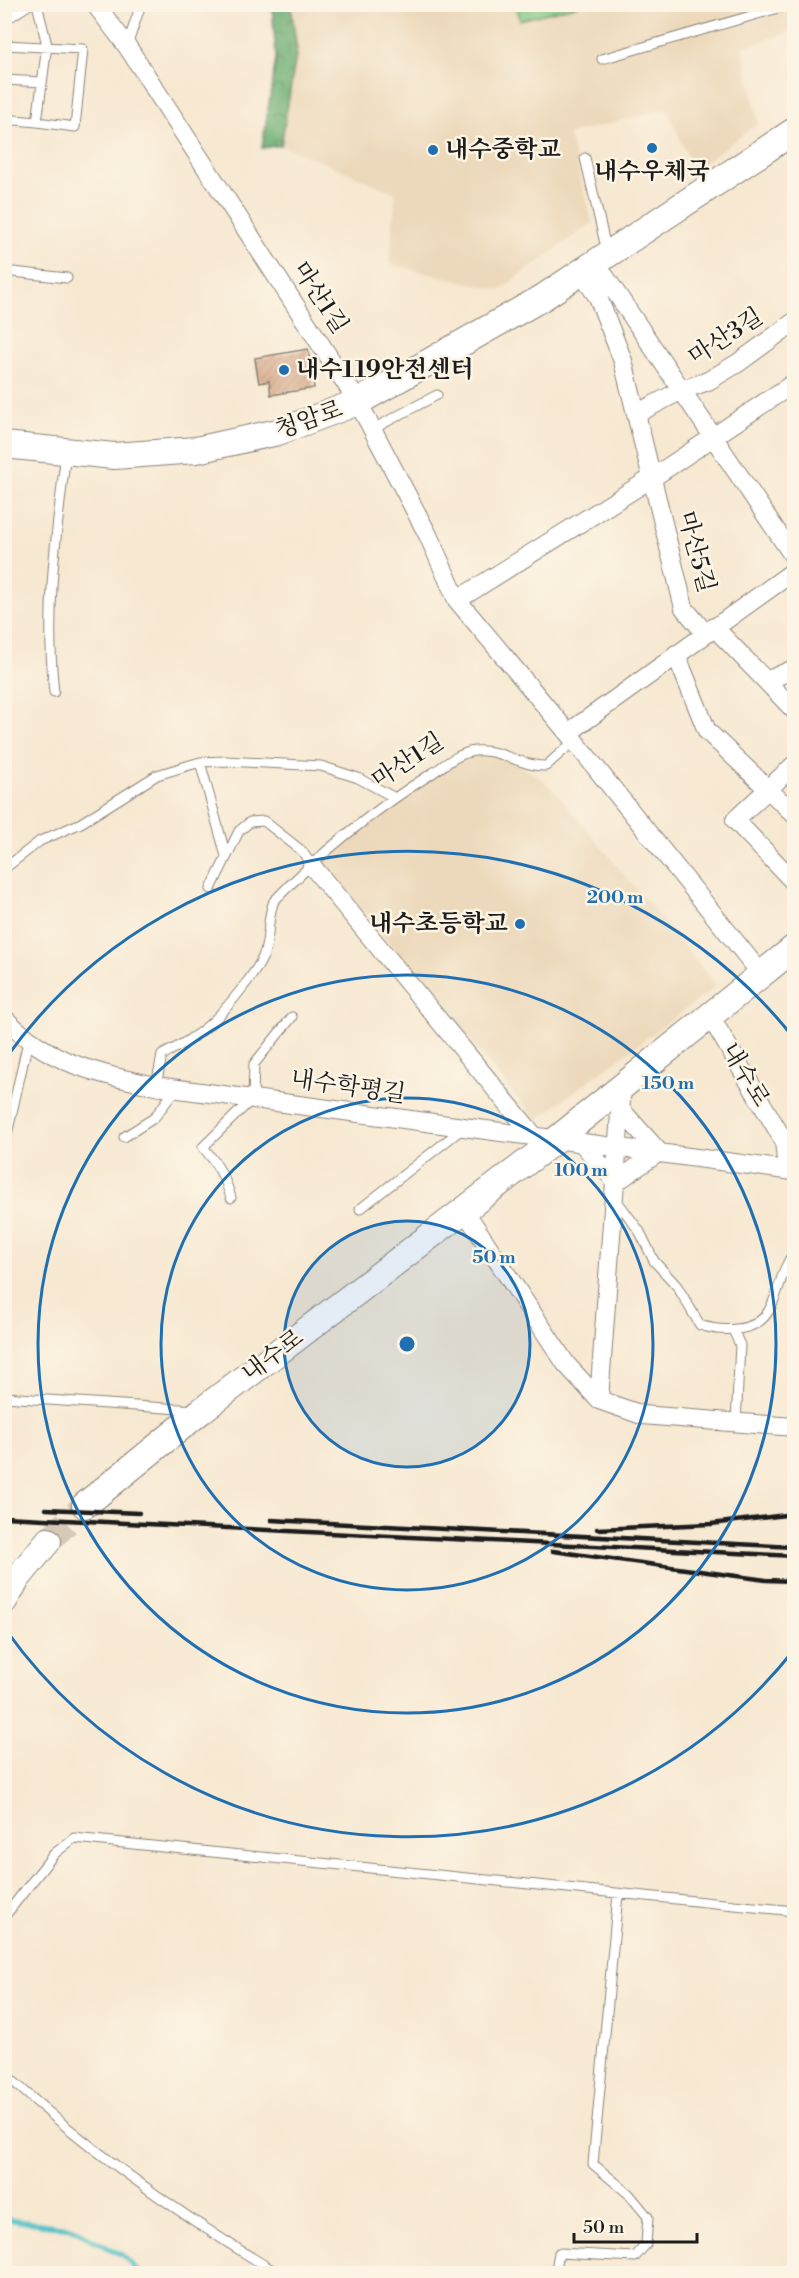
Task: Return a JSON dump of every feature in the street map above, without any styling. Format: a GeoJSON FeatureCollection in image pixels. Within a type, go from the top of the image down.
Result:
{"type":"FeatureCollection","features":[{"type":"Feature","properties":{"kind":"street","name":"마산1길"},"geometry":{"type":"LineString","coordinates":[[95,4],[127,46],[358,402],[428,535],[458,600],[762,975]]}},
{"type":"Feature","properties":{"kind":"street","name":"청암로"},"geometry":{"type":"LineString","coordinates":[[4,445],[114,456],[196,450],[278,432],[358,402],[542,298],[795,131]]}},
{"type":"Feature","properties":{"kind":"street"},"geometry":{"type":"LineString","coordinates":[[595,263],[795,557]]}},
{"type":"Feature","properties":{"kind":"street"},"geometry":{"type":"LineString","coordinates":[[595,263],[598,297],[623,361],[652,478]]}},
{"type":"Feature","properties":{"kind":"street","name":"마산3길"},"geometry":{"type":"LineString","coordinates":[[636,414],[682,390],[708,381],[738,363],[795,322]]}},
{"type":"Feature","properties":{"kind":"street"},"geometry":{"type":"LineString","coordinates":[[458,600],[652,478],[795,383]]}},
{"type":"Feature","properties":{"kind":"street","name":"마산5길"},"geometry":{"type":"LineString","coordinates":[[652,478],[684,608],[795,710]]}},
{"type":"Feature","properties":{"kind":"street","name":"마산5길"},"geometry":{"type":"LineString","coordinates":[[571,737],[676,654],[795,571]]}},
{"type":"Feature","properties":{"kind":"street"},"geometry":{"type":"LineString","coordinates":[[676,654],[707,731],[795,814]]}},
{"type":"Feature","properties":{"kind":"street"},"geometry":{"type":"LineString","coordinates":[[766,681],[795,669]]}},
{"type":"Feature","properties":{"kind":"street"},"geometry":{"type":"LineString","coordinates":[[795,765],[735,820],[795,882]]}},
{"type":"Feature","properties":{"kind":"street"},"geometry":{"type":"LineString","coordinates":[[312,866],[557,1139],[616,1190]]}},
{"type":"Feature","properties":{"kind":"street","name":"내수로"},"geometry":{"type":"LineString","coordinates":[[85,1505],[201,1411],[557,1139],[622,1099],[710,1016],[795,948]]}},
{"type":"Feature","properties":{"kind":"street","name":"내수로"},"geometry":{"type":"LineString","coordinates":[[710,1016],[789,1137],[791,1170]]}},
{"type":"Feature","properties":{"kind":"street","name":"내수학평길"},"geometry":{"type":"LineString","coordinates":[[4,1018],[28,1041],[66,1063],[156,1086],[791,1170]]}},
{"type":"Feature","properties":{"kind":"street"},"geometry":{"type":"LineString","coordinates":[[616,1190],[659,1152],[622,1099]]}},
{"type":"Feature","properties":{"kind":"street"},"geometry":{"type":"LineString","coordinates":[[599,1400],[622,1099]]}},
{"type":"Feature","properties":{"kind":"street"},"geometry":{"type":"LineString","coordinates":[[464,1210],[566,1364],[599,1400],[642,1414],[795,1427]]}},
{"type":"Feature","properties":{"kind":"street"},"geometry":{"type":"LineString","coordinates":[[4,1601],[17,1579],[48,1541]]}},
{"type":"Feature","properties":{"kind":"lane"},"geometry":{"type":"LineString","coordinates":[[4,21],[30,4]]}},
{"type":"Feature","properties":{"kind":"lane"},"geometry":{"type":"LineString","coordinates":[[37,122],[47,45],[38,4]]}},
{"type":"Feature","properties":{"kind":"lane"},"geometry":{"type":"LineString","coordinates":[[127,46],[141,4]]}},
{"type":"Feature","properties":{"kind":"lane"},"geometry":{"type":"LineString","coordinates":[[602,59],[792,4]]}},
{"type":"Feature","properties":{"kind":"lane"},"geometry":{"type":"LineString","coordinates":[[4,45],[47,45],[83,49],[75,127],[4,119]]}},
{"type":"Feature","properties":{"kind":"lane"},"geometry":{"type":"LineString","coordinates":[[4,80],[42,82]]}},
{"type":"Feature","properties":{"kind":"lane"},"geometry":{"type":"LineString","coordinates":[[585,158],[595,263]]}},
{"type":"Feature","properties":{"kind":"lane"},"geometry":{"type":"LineString","coordinates":[[4,271],[67,278]]}},
{"type":"Feature","properties":{"kind":"lane"},"geometry":{"type":"LineString","coordinates":[[371,430],[437,395]]}},
{"type":"Feature","properties":{"kind":"lane"},"geometry":{"type":"LineString","coordinates":[[54,692],[50,653],[49,593],[66,453]]}},
{"type":"Feature","properties":{"kind":"lane","name":"마산1길"},"geometry":{"type":"LineString","coordinates":[[312,866],[333,844],[395,798],[463,753],[479,750],[533,766],[546,766],[571,737]]}},
{"type":"Feature","properties":{"kind":"lane"},"geometry":{"type":"LineString","coordinates":[[4,869],[40,841],[81,823],[157,775],[200,762],[225,761],[321,766],[358,778],[395,798]]}},
{"type":"Feature","properties":{"kind":"lane"},"geometry":{"type":"LineString","coordinates":[[200,762],[226,856]]}},
{"type":"Feature","properties":{"kind":"lane"},"geometry":{"type":"LineString","coordinates":[[156,1086],[162,1055],[187,1043],[217,1020],[250,979],[265,953],[270,912],[274,901],[312,866],[302,850],[264,821],[250,822],[239,831],[211,889]]}},
{"type":"Feature","properties":{"kind":"lane"},"geometry":{"type":"LineString","coordinates":[[231,1198],[227,1183],[216,1161],[203,1147],[253,1098],[254,1064],[292,1017]]}},
{"type":"Feature","properties":{"kind":"lane"},"geometry":{"type":"LineString","coordinates":[[4,1148],[28,1041]]}},
{"type":"Feature","properties":{"kind":"lane"},"geometry":{"type":"LineString","coordinates":[[124,1137],[154,1118],[176,1089]]}},
{"type":"Feature","properties":{"kind":"lane"},"geometry":{"type":"LineString","coordinates":[[360,1209],[464,1127]]}},
{"type":"Feature","properties":{"kind":"lane"},"geometry":{"type":"LineString","coordinates":[[616,1190],[654,1261],[677,1286],[700,1325],[714,1330],[733,1329],[762,1319],[769,1311],[785,1264],[795,1253]]}},
{"type":"Feature","properties":{"kind":"lane"},"geometry":{"type":"LineString","coordinates":[[733,1329],[740,1345],[736,1423]]}},
{"type":"Feature","properties":{"kind":"lane"},"geometry":{"type":"LineString","coordinates":[[4,1397],[201,1411]]}},
{"type":"Feature","properties":{"kind":"lane"},"geometry":{"type":"LineString","coordinates":[[4,1917],[54,1854],[74,1838],[795,1911]]}},
{"type":"Feature","properties":{"kind":"lane"},"geometry":{"type":"LineString","coordinates":[[555,2274],[559,2253],[635,2257],[646,2244],[648,2217],[629,2193],[593,2164],[618,1894]]}},
{"type":"Feature","properties":{"kind":"lane"},"geometry":{"type":"LineString","coordinates":[[4,2073],[47,2112],[131,2177],[279,2274]]}},
{"type":"Feature","properties":{"kind":"shaded area","name":"내수중학교"},"geometry":{"type":"Polygon","coordinates":[[[291,5],[794,5],[794,31],[742,47],[759,123],[696,168],[687,155],[667,109],[569,134],[592,223],[500,290],[389,264],[396,193],[281,145],[297,50],[291,5]]]}},
{"type":"Feature","properties":{"kind":"shaded area","name":"내수초등학교"},"geometry":{"type":"Polygon","coordinates":[[[486,754],[501,757],[539,776],[560,797],[717,986],[536,1120],[322,862],[360,830],[442,772],[469,758],[486,754]]]}},
{"type":"Feature","properties":{"kind":"green space"},"geometry":{"type":"Polygon","coordinates":[[[516,4],[579,4],[579,5],[520,20],[516,4]]]}},
{"type":"Feature","properties":{"kind":"green space"},"geometry":{"type":"Polygon","coordinates":[[[272,5],[291,5],[297,50],[281,145],[262,148],[276,58],[272,5]]]}},
{"type":"Feature","properties":{"kind":"building","name":"내수119안전센터"},"geometry":{"type":"Polygon","coordinates":[[[308,349],[314,388],[271,395],[269,381],[259,383],[255,358],[308,349]]]}},
{"type":"Feature","properties":{"kind":"waterway"},"geometry":{"type":"LineString","coordinates":[[4,2219],[70,2228],[122,2255],[141,2274]]}},
{"type":"Feature","properties":{"kind":"tunnel"},"geometry":{"type":"LineString","coordinates":[[48,1541],[85,1505]]}},
{"type":"Feature","properties":{"kind":"railway"},"geometry":{"type":"LineString","coordinates":[[46,1509],[139,1513]]}},
{"type":"Feature","properties":{"kind":"railway"},"geometry":{"type":"LineString","coordinates":[[597,1529],[711,1524],[794,1514]]}},
{"type":"Feature","properties":{"kind":"railway"},"geometry":{"type":"LineString","coordinates":[[4,1517],[794,1556]]}},
{"type":"Feature","properties":{"kind":"railway"},"geometry":{"type":"LineString","coordinates":[[271,1520],[794,1547]]}},
{"type":"Feature","properties":{"kind":"railway"},"geometry":{"type":"LineString","coordinates":[[553,1551],[766,1580],[794,1581]]}},
{"type":"Feature","properties":{"kind":"place","name":"내수우체국"},"geometry":{"type":"Point","coordinates":[652,148]}},
{"type":"Feature","properties":{"kind":"place","name":"내수중학교"},"geometry":{"type":"Point","coordinates":[433,150]}},
{"type":"Feature","properties":{"kind":"place","name":"내수119안전센터"},"geometry":{"type":"Point","coordinates":[284,370]}},
{"type":"Feature","properties":{"kind":"place","name":"내수초등학교"},"geometry":{"type":"Point","coordinates":[520,924]}}]}
